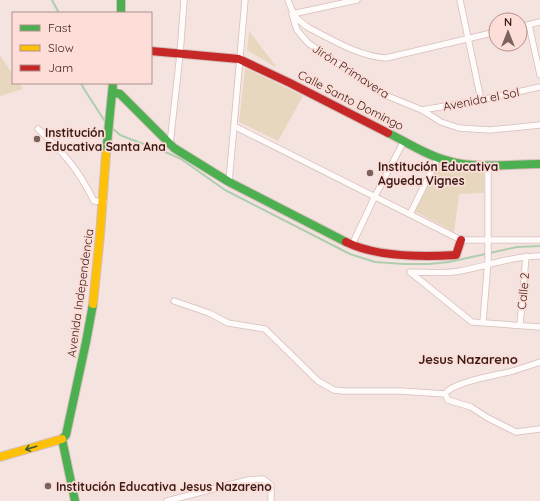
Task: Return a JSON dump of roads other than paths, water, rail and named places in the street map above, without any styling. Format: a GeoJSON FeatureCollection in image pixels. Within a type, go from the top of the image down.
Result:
{"type":"FeatureCollection","features":[{"type":"Feature","properties":{"kind":"street"},"geometry":{"type":"LineString","coordinates":[[121,12],[122,0]]}},
{"type":"Feature","properties":{"kind":"street"},"geometry":{"type":"LineString","coordinates":[[170,144],[180,54],[184,0]]}},
{"type":"Feature","properties":{"kind":"street"},"geometry":{"type":"LineString","coordinates":[[229,182],[245,0]]}},
{"type":"Feature","properties":{"kind":"street","name":"Jirón Primavera"},"geometry":{"type":"LineString","coordinates":[[288,0],[297,30],[308,43],[385,95],[422,110],[441,122],[459,128],[490,130],[540,125]]}},
{"type":"Feature","properties":{"kind":"street"},"geometry":{"type":"LineString","coordinates":[[292,14],[358,0]]}},
{"type":"Feature","properties":{"kind":"street"},"geometry":{"type":"LineString","coordinates":[[460,0],[480,100]]}},
{"type":"Feature","properties":{"kind":"street"},"geometry":{"type":"LineString","coordinates":[[292,14],[301,23],[309,28],[361,53],[375,57],[386,58],[488,34]]}},
{"type":"Feature","properties":{"kind":"street"},"geometry":{"type":"LineString","coordinates":[[540,22],[529,25],[540,75]]}},
{"type":"Feature","properties":{"kind":"street","name":"Calle Santo Domingo"},"geometry":{"type":"LineString","coordinates":[[152,51],[239,59],[448,162],[459,164],[540,164]]}},
{"type":"Feature","properties":{"kind":"street","name":"Avenida Independencia"},"geometry":{"type":"LineString","coordinates":[[62,440],[66,435],[87,345],[104,202],[113,84]]}},
{"type":"Feature","properties":{"kind":"street","name":"Avenida el Sol"},"geometry":{"type":"LineString","coordinates":[[422,110],[480,100],[540,87]]}},
{"type":"Feature","properties":{"kind":"street"},"geometry":{"type":"LineString","coordinates":[[112,92],[120,94],[174,148],[202,166],[229,182],[352,245],[384,253],[427,257],[456,255],[462,240]]}},
{"type":"Feature","properties":{"kind":"street"},"geometry":{"type":"LineString","coordinates":[[234,126],[462,240],[488,243],[540,240]]}},
{"type":"Feature","properties":{"kind":"street"},"geometry":{"type":"LineString","coordinates":[[38,129],[70,162],[85,184],[94,201],[104,202]]}},
{"type":"Feature","properties":{"kind":"street"},"geometry":{"type":"LineString","coordinates":[[352,245],[375,196],[404,141]]}},
{"type":"Feature","properties":{"kind":"street"},"geometry":{"type":"LineString","coordinates":[[410,214],[438,158]]}},
{"type":"Feature","properties":{"kind":"street"},"geometry":{"type":"LineString","coordinates":[[482,322],[488,263],[488,164]]}},
{"type":"Feature","properties":{"kind":"street"},"geometry":{"type":"LineString","coordinates":[[540,256],[526,256],[488,263],[459,271],[439,273],[410,272],[470,321],[540,327]]}},
{"type":"Feature","properties":{"kind":"street","name":"Calle 2"},"geometry":{"type":"LineString","coordinates":[[520,326],[526,256]]}},
{"type":"Feature","properties":{"kind":"street"},"geometry":{"type":"LineString","coordinates":[[174,301],[209,313],[228,323],[266,330],[318,381],[334,390],[400,391],[445,394]]}},
{"type":"Feature","properties":{"kind":"street"},"geometry":{"type":"LineString","coordinates":[[445,394],[448,390],[477,379],[513,371],[540,362]]}},
{"type":"Feature","properties":{"kind":"street"},"geometry":{"type":"LineString","coordinates":[[445,394],[448,400],[471,407],[488,418],[516,432],[540,429]]}},
{"type":"Feature","properties":{"kind":"street"},"geometry":{"type":"LineString","coordinates":[[0,457],[62,440],[75,501]]}},
{"type":"Feature","properties":{"kind":"street"},"geometry":{"type":"LineString","coordinates":[[167,501],[248,480],[263,479],[272,485],[271,500]]}},
{"type":"Feature","properties":{"kind":"waterway"},"geometry":{"type":"LineString","coordinates":[[52,0],[58,12]]}},
{"type":"Feature","properties":{"kind":"waterway"},"geometry":{"type":"LineString","coordinates":[[82,84],[106,123]]}},
{"type":"Feature","properties":{"kind":"waterway"},"geometry":{"type":"LineString","coordinates":[[111,127],[120,135],[181,159],[225,190],[350,254],[375,262],[429,264],[449,262],[517,247],[540,246]]}},
{"type":"Feature","properties":{"kind":"place","name":"Institución Educativa Santa Ana"},"geometry":{"type":"Point","coordinates":[37,139]}},
{"type":"Feature","properties":{"kind":"place","name":"Institución Educativa Agueda Vignes"},"geometry":{"type":"Point","coordinates":[370,173]}},
{"type":"Feature","properties":{"kind":"place","name":"Institución Educativa Jesus Nazareno"},"geometry":{"type":"Point","coordinates":[48,486]}},
{"type":"Feature","properties":{"kind":"district","name":"Jesus Nazareno"},"geometry":{"type":"Point","coordinates":[468,359]}}]}
